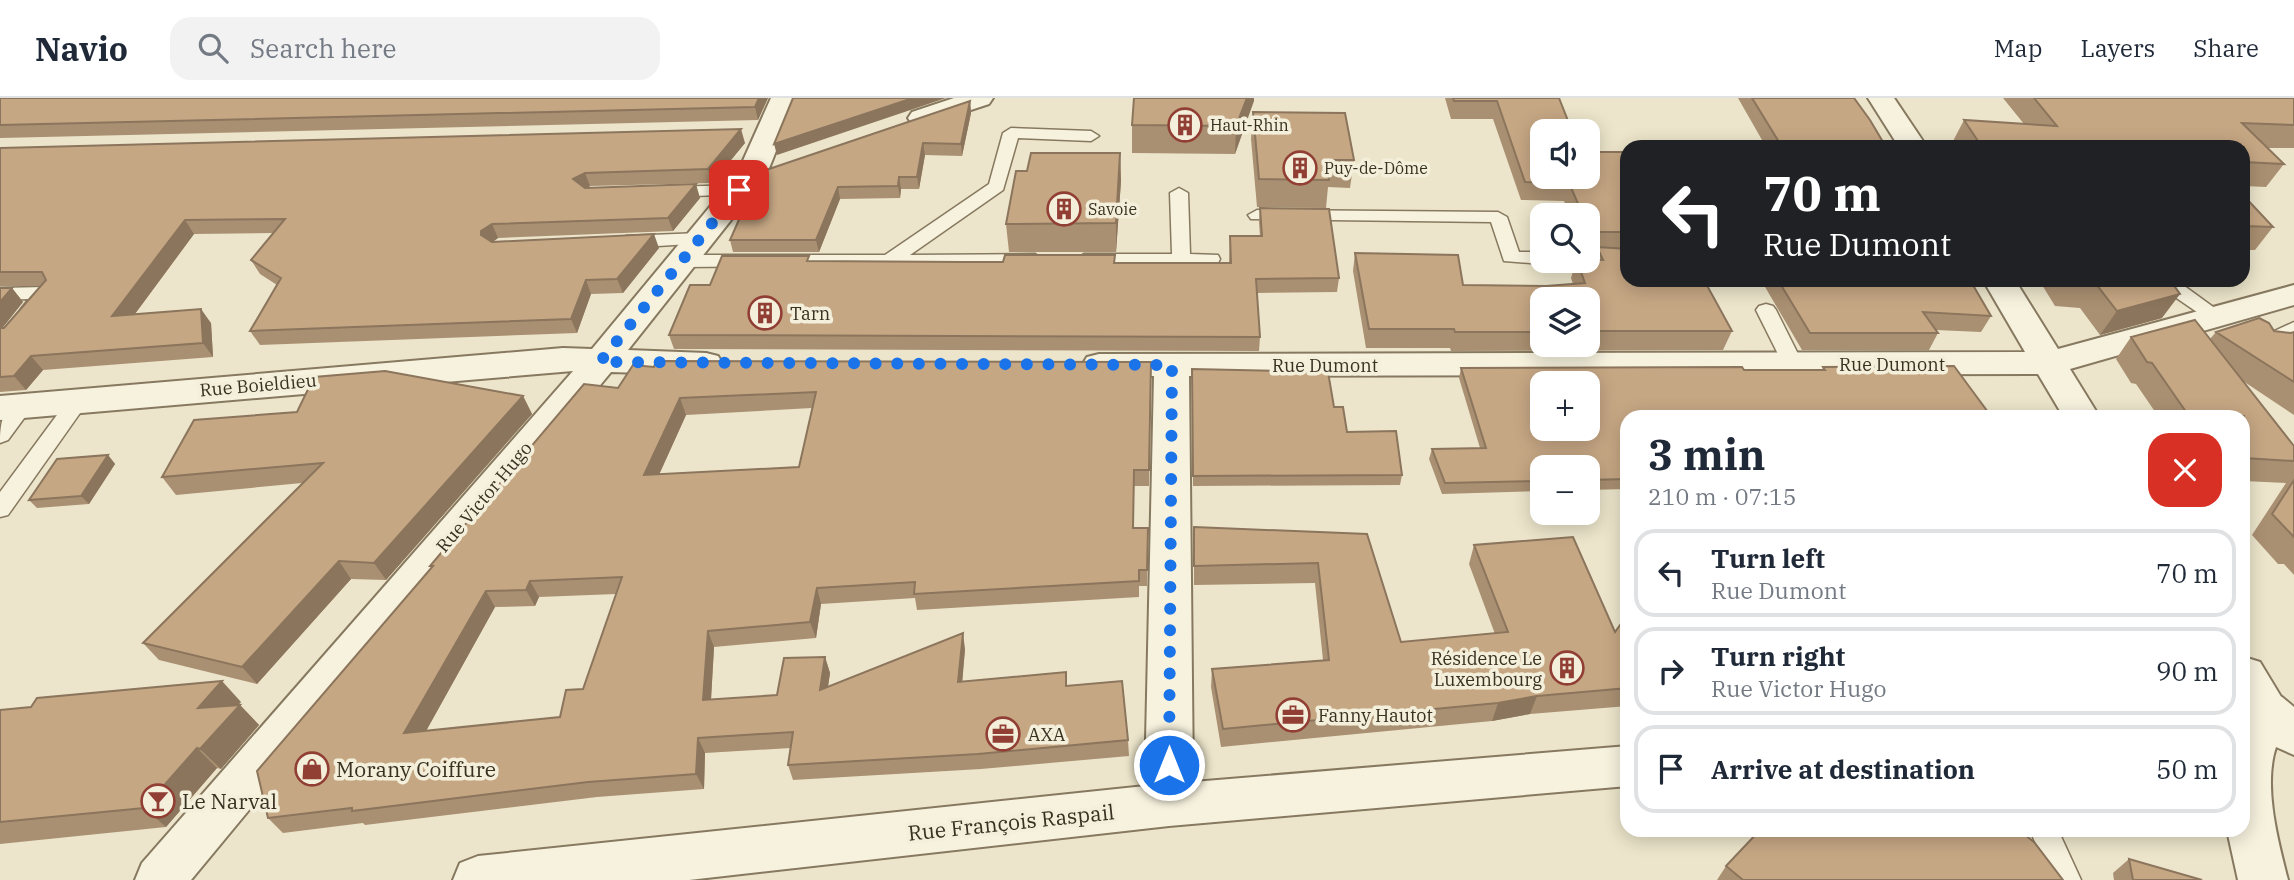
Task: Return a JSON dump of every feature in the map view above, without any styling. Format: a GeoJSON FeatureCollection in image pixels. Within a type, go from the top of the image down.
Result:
{"type":"FeatureCollection","features":[{"type":"Feature","properties":{"kind":"street"},"geometry":{"type":"LineString","coordinates":[[891,128],[980,98]]}},
{"type":"Feature","properties":{"kind":"street"},"geometry":{"type":"LineString","coordinates":[[1881,98],[1908,140]]}},
{"type":"Feature","properties":{"kind":"street","name":"Rue Victor Hugo"},"geometry":{"type":"LineString","coordinates":[[160,880],[600,362],[745,183],[770,131]]}},
{"type":"Feature","properties":{"kind":"street"},"geometry":{"type":"LineString","coordinates":[[2003,287],[2077,410]]}},
{"type":"Feature","properties":{"kind":"street","name":"Rue Dumont"},"geometry":{"type":"LineString","coordinates":[[1062,365],[2050,363],[2217,317],[2291,307]]}},
{"type":"Feature","properties":{"kind":"street","name":"Rue Boieldieu"},"geometry":{"type":"LineString","coordinates":[[11,407],[563,359],[600,362]]}},
{"type":"Feature","properties":{"kind":"street"},"geometry":{"type":"LineString","coordinates":[[600,362],[732,364]]}},
{"type":"Feature","properties":{"kind":"street"},"geometry":{"type":"LineString","coordinates":[[1169,805],[1172,365]]}},
{"type":"Feature","properties":{"kind":"street"},"geometry":{"type":"LineString","coordinates":[[2250,758],[2273,707]]}},
{"type":"Feature","properties":{"kind":"street","name":"Rue François Raspail"},"geometry":{"type":"LineString","coordinates":[[478,880],[1169,805],[1620,767]]}},
{"type":"Feature","properties":{"kind":"street"},"geometry":{"type":"LineString","coordinates":[[2250,809],[2251,832],[2263,880]]}},
{"type":"Feature","properties":{"kind":"lane"},"geometry":{"type":"LineString","coordinates":[[890,260],[997,186],[1011,133],[1091,136]]}},
{"type":"Feature","properties":{"kind":"lane"},"geometry":{"type":"LineString","coordinates":[[658,192],[745,183]]}},
{"type":"Feature","properties":{"kind":"lane"},"geometry":{"type":"LineString","coordinates":[[1179,192],[1181,260]]}},
{"type":"Feature","properties":{"kind":"lane"},"geometry":{"type":"LineString","coordinates":[[1257,215],[1498,217],[1511,257],[1530,258]]}},
{"type":"Feature","properties":{"kind":"lane"},"geometry":{"type":"LineString","coordinates":[[606,243],[890,260],[1211,259]]}},
{"type":"Feature","properties":{"kind":"lane"},"geometry":{"type":"LineString","coordinates":[[1600,258],[1620,259]]}},
{"type":"Feature","properties":{"kind":"lane"},"geometry":{"type":"LineString","coordinates":[[2173,287],[2217,317]]}},
{"type":"Feature","properties":{"kind":"lane"},"geometry":{"type":"LineString","coordinates":[[0,294],[45,293],[16,327]]}},
{"type":"Feature","properties":{"kind":"lane"},"geometry":{"type":"LineString","coordinates":[[2264,344],[2291,307]]}},
{"type":"Feature","properties":{"kind":"lane"},"geometry":{"type":"LineString","coordinates":[[1766,310],[1793,364]]}},
{"type":"Feature","properties":{"kind":"lane"},"geometry":{"type":"LineString","coordinates":[[0,509],[78,401]]}},
{"type":"Feature","properties":{"kind":"lane"},"geometry":{"type":"LineString","coordinates":[[0,435],[11,407]]}},
{"type":"Feature","properties":{"kind":"lane"},"geometry":{"type":"LineString","coordinates":[[2047,837],[2066,880]]}},
{"type":"Feature","properties":{"kind":"building"},"geometry":{"type":"Polygon","coordinates":[[[0,98],[759,98],[755,107],[0,125],[0,98]]]}},
{"type":"Feature","properties":{"kind":"building"},"geometry":{"type":"Polygon","coordinates":[[[793,98],[913,98],[774,144],[793,98]]]}},
{"type":"Feature","properties":{"kind":"building"},"geometry":{"type":"Polygon","coordinates":[[[1134,98],[1247,98],[1236,126],[1132,125],[1134,98]]]}},
{"type":"Feature","properties":{"kind":"building"},"geometry":{"type":"Polygon","coordinates":[[[1453,98],[1559,98],[1567,119],[1530,119],[1530,182],[1525,182],[1497,101],[1454,101],[1453,98]]]}},
{"type":"Feature","properties":{"kind":"building"},"geometry":{"type":"Polygon","coordinates":[[[1752,98],[1854,98],[1882,140],[1778,140],[1752,98]]]}},
{"type":"Feature","properties":{"kind":"building"},"geometry":{"type":"Polygon","coordinates":[[[2034,98],[2294,98],[2294,125],[2242,123],[2284,164],[2250,162],[2250,140],[1977,140],[1964,120],[2057,126],[2034,98]]]}},
{"type":"Feature","properties":{"kind":"building"},"geometry":{"type":"Polygon","coordinates":[[[970,101],[961,144],[923,143],[917,177],[899,177],[898,186],[838,187],[816,240],[730,240],[760,172],[970,101]]]}},
{"type":"Feature","properties":{"kind":"building"},"geometry":{"type":"Polygon","coordinates":[[[1253,112],[1345,113],[1354,160],[1326,160],[1329,180],[1259,179],[1253,112]]]}},
{"type":"Feature","properties":{"kind":"building"},"geometry":{"type":"Polygon","coordinates":[[[741,129],[708,169],[585,173],[573,179],[585,188],[696,184],[668,218],[492,224],[481,231],[481,235],[492,242],[654,234],[617,279],[586,280],[571,319],[250,331],[281,278],[251,260],[285,219],[185,220],[112,316],[201,309],[203,343],[31,356],[14,376],[0,377],[0,328],[4,328],[46,280],[42,272],[0,272],[0,148],[741,129]]]}},
{"type":"Feature","properties":{"kind":"building"},"geometry":{"type":"Polygon","coordinates":[[[1600,152],[1620,152],[1620,232],[1600,232],[1600,203],[1578,203],[1572,189],[1600,189],[1600,152]]]}},
{"type":"Feature","properties":{"kind":"building"},"geometry":{"type":"Polygon","coordinates":[[[1031,153],[1120,153],[1116,223],[1006,224],[1016,171],[1027,171],[1031,153]]]}},
{"type":"Feature","properties":{"kind":"building"},"geometry":{"type":"Polygon","coordinates":[[[2250,202],[2273,227],[2250,226],[2250,202]]]}},
{"type":"Feature","properties":{"kind":"building"},"geometry":{"type":"Polygon","coordinates":[[[1260,208],[1329,209],[1339,278],[1256,279],[1260,337],[669,335],[690,285],[710,285],[722,256],[809,256],[807,261],[1003,262],[1005,255],[1115,255],[1114,263],[1231,263],[1230,236],[1262,236],[1260,208]]]}},
{"type":"Feature","properties":{"kind":"building"},"geometry":{"type":"Polygon","coordinates":[[[1600,247],[1620,248],[1620,287],[1708,287],[1732,331],[1600,331],[1600,287],[1530,287],[1530,332],[1369,329],[1355,253],[1458,255],[1463,285],[1546,286],[1585,283],[1581,273],[1600,273],[1600,260],[1603,260],[1600,247]]]}},
{"type":"Feature","properties":{"kind":"building"},"geometry":{"type":"Polygon","coordinates":[[[1782,287],[1974,287],[1991,316],[1923,312],[1938,333],[1810,333],[1782,287]]]}},
{"type":"Feature","properties":{"kind":"building"},"geometry":{"type":"Polygon","coordinates":[[[2098,287],[2175,287],[2180,294],[2117,311],[2098,287]]]}},
{"type":"Feature","properties":{"kind":"building"},"geometry":{"type":"Polygon","coordinates":[[[0,288],[12,288],[0,302],[0,288]]]}},
{"type":"Feature","properties":{"kind":"building"},"geometry":{"type":"Polygon","coordinates":[[[2259,318],[2269,323],[2274,331],[2294,332],[2294,382],[2216,332],[2259,318]]]}},
{"type":"Feature","properties":{"kind":"building"},"geometry":{"type":"Polygon","coordinates":[[[2195,320],[2294,446],[2294,461],[2250,458],[2250,410],[2185,410],[2131,337],[2195,320]]]}},
{"type":"Feature","properties":{"kind":"building"},"geometry":{"type":"Polygon","coordinates":[[[656,361],[1151,362],[1149,470],[1134,470],[1133,528],[1148,528],[1147,570],[1139,570],[1139,581],[914,594],[915,582],[817,588],[810,622],[708,631],[703,700],[777,695],[784,658],[825,657],[820,690],[963,633],[958,682],[1066,672],[1066,686],[1122,681],[1128,740],[978,754],[788,765],[793,732],[698,738],[696,774],[588,782],[352,811],[352,808],[268,818],[257,771],[433,566],[430,566],[584,384],[618,388],[633,365],[654,367],[656,361]],[[816,392],[680,398],[644,475],[799,467],[816,392]],[[622,577],[530,581],[526,590],[486,591],[404,733],[560,717],[566,690],[583,689],[622,577]]]}},
{"type":"Feature","properties":{"kind":"building"},"geometry":{"type":"Polygon","coordinates":[[[1954,366],[1987,410],[1620,410],[1620,479],[1600,480],[1600,455],[1530,455],[1530,481],[1445,483],[1432,449],[1486,448],[1461,368],[1742,367],[1744,370],[1954,366]]]}},
{"type":"Feature","properties":{"kind":"building"},"geometry":{"type":"Polygon","coordinates":[[[1192,369],[1328,372],[1334,407],[1343,407],[1347,432],[1396,431],[1402,475],[1193,476],[1192,369]]]}},
{"type":"Feature","properties":{"kind":"building"},"geometry":{"type":"Polygon","coordinates":[[[385,371],[523,396],[374,563],[339,561],[242,667],[143,643],[323,463],[162,477],[194,420],[297,412],[314,377],[385,371]]]}},
{"type":"Feature","properties":{"kind":"building"},"geometry":{"type":"Polygon","coordinates":[[[108,455],[81,496],[29,500],[57,459],[108,455]]]}},
{"type":"Feature","properties":{"kind":"building"},"geometry":{"type":"Polygon","coordinates":[[[2294,480],[2294,537],[2272,514],[2294,480]]]}},
{"type":"Feature","properties":{"kind":"building"},"geometry":{"type":"Polygon","coordinates":[[[1194,527],[1367,534],[1401,642],[1508,632],[1474,545],[1573,537],[1615,632],[1620,625],[1620,689],[1223,729],[1212,669],[1329,660],[1318,563],[1194,566],[1194,527]]]}},
{"type":"Feature","properties":{"kind":"building"},"geometry":{"type":"Polygon","coordinates":[[[222,681],[198,708],[240,705],[200,749],[197,748],[144,808],[0,822],[0,710],[31,707],[37,698],[222,681]]]}},
{"type":"Feature","properties":{"kind":"building"},"geometry":{"type":"Polygon","coordinates":[[[1753,837],[2028,837],[2063,880],[1743,880],[1726,866],[1753,837]]]}},
{"type":"Feature","properties":{"kind":"building"},"geometry":{"type":"Polygon","coordinates":[[[2129,859],[2202,880],[2133,880],[2129,859]]]}},
{"type":"Feature","properties":{"kind":"place","name":"Haut-Rhin"},"geometry":{"type":"Point","coordinates":[1185,125]}},
{"type":"Feature","properties":{"kind":"place","name":"Puy-de-Dôme"},"geometry":{"type":"Point","coordinates":[1300,168]}},
{"type":"Feature","properties":{"kind":"place","name":"Savoie"},"geometry":{"type":"Point","coordinates":[1064,209]}},
{"type":"Feature","properties":{"kind":"place","name":"Tarn"},"geometry":{"type":"Point","coordinates":[765,313]}},
{"type":"Feature","properties":{"kind":"place","name":"Résidence Le Luxembourg"},"geometry":{"type":"Point","coordinates":[1567,668]}},
{"type":"Feature","properties":{"kind":"place","name":"Fanny Hautot"},"geometry":{"type":"Point","coordinates":[1293,715]}},
{"type":"Feature","properties":{"kind":"place","name":"AXA"},"geometry":{"type":"Point","coordinates":[1003,734]}},
{"type":"Feature","properties":{"kind":"place","name":"Morany Coiffure"},"geometry":{"type":"Point","coordinates":[312,769]}},
{"type":"Feature","properties":{"kind":"place","name":"Le Narval"},"geometry":{"type":"Point","coordinates":[158,801]}},
{"type":"Feature","properties":{"kind":"route"},"geometry":{"type":"LineString","coordinates":[[739,190],[600,362],[1172,365],[1169,765]]}}]}
